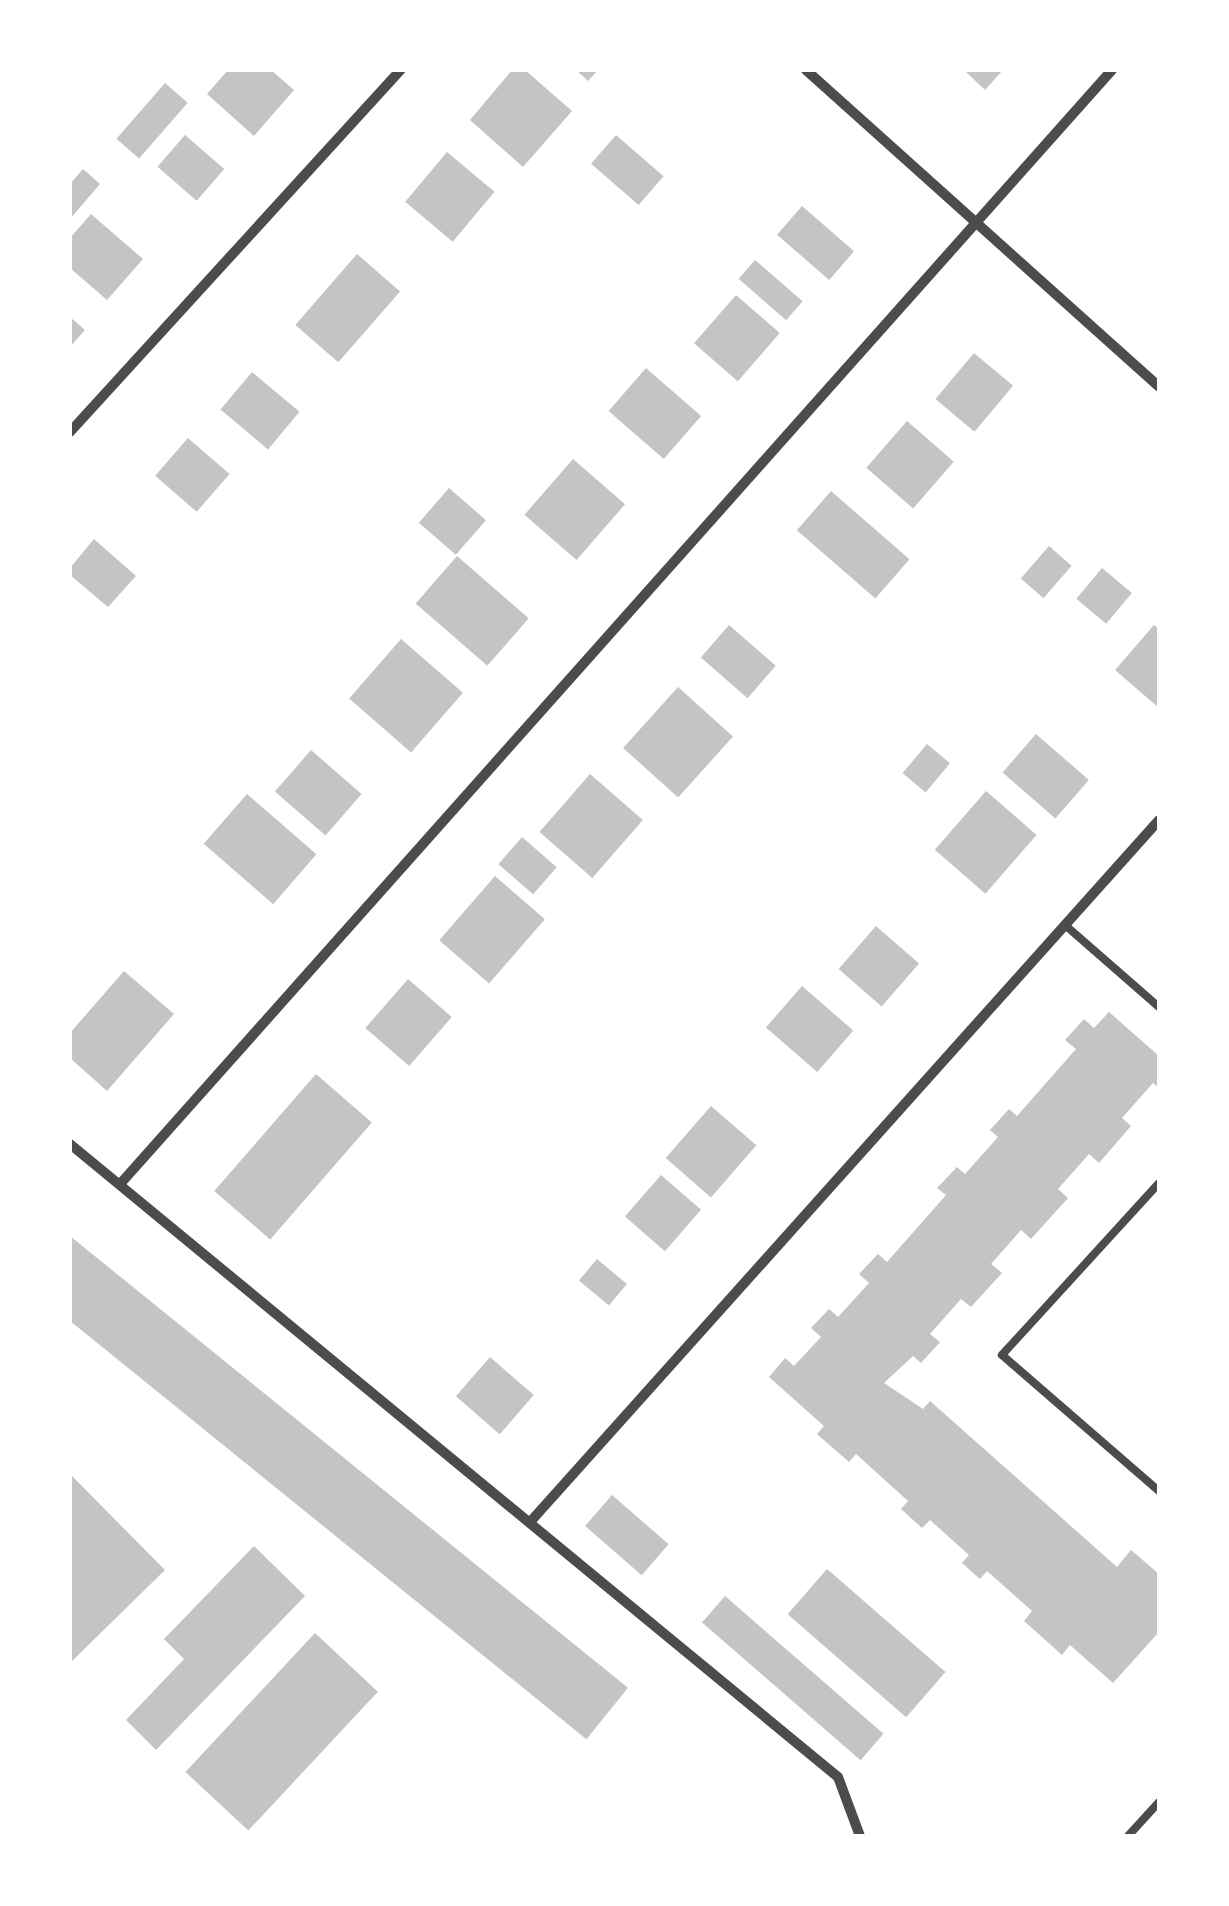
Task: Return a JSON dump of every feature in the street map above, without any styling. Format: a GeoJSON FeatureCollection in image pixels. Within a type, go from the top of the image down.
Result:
{"type":"FeatureCollection","features":[{"type":"Feature","properties":{"kind":"street"},"geometry":{"type":"LineString","coordinates":[[70,432],[400,70]]}},
{"type":"Feature","properties":{"kind":"street"},"geometry":{"type":"LineString","coordinates":[[806,70],[1159,387]]}},
{"type":"Feature","properties":{"kind":"street"},"geometry":{"type":"LineString","coordinates":[[121,1183],[1112,70]]}},
{"type":"Feature","properties":{"kind":"street"},"geometry":{"type":"LineString","coordinates":[[531,1521],[1159,820]]}},
{"type":"Feature","properties":{"kind":"street"},"geometry":{"type":"LineString","coordinates":[[70,1144],[838,1778],[860,1836]]}},
{"type":"Feature","properties":{"kind":"lane"},"geometry":{"type":"LineString","coordinates":[[1065,926],[1159,1006]]}},
{"type":"Feature","properties":{"kind":"lane"},"geometry":{"type":"LineString","coordinates":[[1159,1183],[1002,1356],[1159,1491]]}},
{"type":"Feature","properties":{"kind":"lane"},"geometry":{"type":"LineString","coordinates":[[1128,1836],[1159,1802]]}},
{"type":"Feature","properties":{"kind":"building"},"geometry":{"type":"Polygon","coordinates":[[[228,70],[271,70],[294,90],[254,136],[207,94],[228,70]]]}},
{"type":"Feature","properties":{"kind":"building"},"geometry":{"type":"Polygon","coordinates":[[[512,70],[525,70],[572,111],[523,167],[470,120],[512,70]]]}},
{"type":"Feature","properties":{"kind":"building"},"geometry":{"type":"Polygon","coordinates":[[[576,70],[598,70],[588,81],[576,70]]]}},
{"type":"Feature","properties":{"kind":"building"},"geometry":{"type":"Polygon","coordinates":[[[964,70],[1003,70],[985,90],[964,70]]]}},
{"type":"Feature","properties":{"kind":"building"},"geometry":{"type":"Polygon","coordinates":[[[165,83],[188,103],[139,159],[116,139],[165,83]]]}},
{"type":"Feature","properties":{"kind":"building"},"geometry":{"type":"Polygon","coordinates":[[[185,135],[224,169],[197,201],[157,167],[185,135]]]}},
{"type":"Feature","properties":{"kind":"building"},"geometry":{"type":"Polygon","coordinates":[[[616,135],[664,176],[639,205],[591,164],[616,135]]]}},
{"type":"Feature","properties":{"kind":"building"},"geometry":{"type":"Polygon","coordinates":[[[447,152],[494,192],[453,242],[405,202],[447,152]]]}},
{"type":"Feature","properties":{"kind":"building"},"geometry":{"type":"Polygon","coordinates":[[[83,169],[100,184],[70,219],[70,184],[83,169]]]}},
{"type":"Feature","properties":{"kind":"building"},"geometry":{"type":"Polygon","coordinates":[[[802,206],[854,251],[829,280],[777,235],[802,206]]]}},
{"type":"Feature","properties":{"kind":"building"},"geometry":{"type":"Polygon","coordinates":[[[91,214],[143,259],[107,300],[70,268],[70,238],[91,214]]]}},
{"type":"Feature","properties":{"kind":"building"},"geometry":{"type":"Polygon","coordinates":[[[357,254],[400,291],[338,362],[295,325],[357,254]]]}},
{"type":"Feature","properties":{"kind":"building"},"geometry":{"type":"Polygon","coordinates":[[[755,260],[803,301],[786,320],[739,279],[755,260]]]}},
{"type":"Feature","properties":{"kind":"building"},"geometry":{"type":"Polygon","coordinates":[[[736,295],[780,333],[738,381],[694,343],[736,295]]]}},
{"type":"Feature","properties":{"kind":"building"},"geometry":{"type":"Polygon","coordinates":[[[70,317],[85,330],[70,347],[70,317]]]}},
{"type":"Feature","properties":{"kind":"building"},"geometry":{"type":"Polygon","coordinates":[[[974,353],[1013,386],[975,432],[935,399],[974,353]]]}},
{"type":"Feature","properties":{"kind":"building"},"geometry":{"type":"Polygon","coordinates":[[[646,368],[701,416],[664,459],[609,411],[646,368]]]}},
{"type":"Feature","properties":{"kind":"building"},"geometry":{"type":"Polygon","coordinates":[[[252,372],[299,412],[268,449],[221,410],[252,372]]]}},
{"type":"Feature","properties":{"kind":"building"},"geometry":{"type":"Polygon","coordinates":[[[907,421],[954,462],[913,508],[866,468],[907,421]]]}},
{"type":"Feature","properties":{"kind":"building"},"geometry":{"type":"Polygon","coordinates":[[[188,438],[230,474],[197,512],[155,476],[188,438]]]}},
{"type":"Feature","properties":{"kind":"building"},"geometry":{"type":"Polygon","coordinates":[[[573,459],[625,504],[577,560],[524,515],[573,459]]]}},
{"type":"Feature","properties":{"kind":"building"},"geometry":{"type":"Polygon","coordinates":[[[449,488],[486,520],[456,555],[419,523],[449,488]]]}},
{"type":"Feature","properties":{"kind":"building"},"geometry":{"type":"Polygon","coordinates":[[[831,491],[909,559],[875,598],[797,530],[831,491]]]}},
{"type":"Feature","properties":{"kind":"building"},"geometry":{"type":"Polygon","coordinates":[[[94,539],[136,576],[108,607],[70,575],[70,568],[94,539]]]}},
{"type":"Feature","properties":{"kind":"building"},"geometry":{"type":"Polygon","coordinates":[[[1049,546],[1072,566],[1043,598],[1021,578],[1049,546]]]}},
{"type":"Feature","properties":{"kind":"building"},"geometry":{"type":"Polygon","coordinates":[[[457,556],[529,618],[487,666],[416,604],[457,556]]]}},
{"type":"Feature","properties":{"kind":"building"},"geometry":{"type":"Polygon","coordinates":[[[1102,568],[1132,593],[1106,624],[1076,599],[1102,568]]]}},
{"type":"Feature","properties":{"kind":"building"},"geometry":{"type":"Polygon","coordinates":[[[729,625],[776,666],[748,698],[701,657],[729,625]]]}},
{"type":"Feature","properties":{"kind":"building"},"geometry":{"type":"Polygon","coordinates":[[[1154,625],[1159,629],[1159,708],[1115,670],[1154,625]]]}},
{"type":"Feature","properties":{"kind":"building"},"geometry":{"type":"Polygon","coordinates":[[[401,639],[463,693],[411,752],[349,699],[401,639]]]}},
{"type":"Feature","properties":{"kind":"building"},"geometry":{"type":"Polygon","coordinates":[[[678,687],[733,737],[678,797],[623,748],[678,687]]]}},
{"type":"Feature","properties":{"kind":"building"},"geometry":{"type":"Polygon","coordinates":[[[1036,734],[1089,780],[1055,818],[1003,772],[1036,734]]]}},
{"type":"Feature","properties":{"kind":"building"},"geometry":{"type":"Polygon","coordinates":[[[927,744],[950,763],[926,792],[903,773],[927,744]]]}},
{"type":"Feature","properties":{"kind":"building"},"geometry":{"type":"Polygon","coordinates":[[[311,750],[362,794],[325,835],[275,792],[311,750]]]}},
{"type":"Feature","properties":{"kind":"building"},"geometry":{"type":"Polygon","coordinates":[[[590,774],[643,820],[592,878],[539,832],[590,774]]]}},
{"type":"Feature","properties":{"kind":"building"},"geometry":{"type":"Polygon","coordinates":[[[986,791],[1037,835],[985,894],[935,850],[986,791]]]}},
{"type":"Feature","properties":{"kind":"building"},"geometry":{"type":"Polygon","coordinates":[[[247,794],[316,854],[273,904],[204,844],[247,794]]]}},
{"type":"Feature","properties":{"kind":"building"},"geometry":{"type":"Polygon","coordinates":[[[522,837],[557,867],[533,894],[498,864],[522,837]]]}},
{"type":"Feature","properties":{"kind":"building"},"geometry":{"type":"Polygon","coordinates":[[[495,876],[545,919],[489,983],[439,940],[495,876]]]}},
{"type":"Feature","properties":{"kind":"building"},"geometry":{"type":"Polygon","coordinates":[[[876,926],[919,963],[882,1006],[839,969],[876,926]]]}},
{"type":"Feature","properties":{"kind":"building"},"geometry":{"type":"Polygon","coordinates":[[[124,971],[174,1014],[107,1091],[70,1058],[70,1033],[124,971]]]}},
{"type":"Feature","properties":{"kind":"building"},"geometry":{"type":"Polygon","coordinates":[[[408,979],[452,1017],[409,1066],[365,1028],[408,979]]]}},
{"type":"Feature","properties":{"kind":"building"},"geometry":{"type":"Polygon","coordinates":[[[802,986],[853,1031],[817,1072],[766,1028],[802,986]]]}},
{"type":"Feature","properties":{"kind":"building"},"geometry":{"type":"Polygon","coordinates":[[[1109,1012],[1159,1056],[1159,1088],[1153,1083],[1122,1118],[1131,1126],[1099,1163],[1089,1154],[1058,1189],[1068,1198],[1031,1239],[1021,1230],[991,1264],[1002,1273],[971,1307],[961,1299],[930,1334],[940,1342],[921,1363],[913,1356],[884,1383],[923,1409],[930,1401],[1117,1567],[1131,1550],[1159,1574],[1159,1632],[1113,1683],[1070,1645],[1062,1655],[1024,1621],[1032,1611],[987,1571],[980,1579],[962,1563],[969,1555],[930,1520],[922,1528],[901,1509],[908,1501],[856,1454],[849,1462],[817,1434],[824,1426],[769,1377],[785,1358],[794,1366],[821,1337],[811,1328],[829,1309],[838,1317],[869,1283],[859,1274],[878,1254],[887,1262],[946,1195],[937,1188],[957,1167],[965,1174],[998,1137],[990,1130],[1009,1109],[1017,1116],[1076,1049],[1065,1040],[1084,1019],[1094,1028],[1109,1012]]]}},
{"type":"Feature","properties":{"kind":"building"},"geometry":{"type":"Polygon","coordinates":[[[316,1074],[372,1123],[270,1240],[214,1191],[316,1074]]]}},
{"type":"Feature","properties":{"kind":"building"},"geometry":{"type":"Polygon","coordinates":[[[711,1106],[756,1145],[711,1197],[666,1158],[711,1106]]]}},
{"type":"Feature","properties":{"kind":"building"},"geometry":{"type":"Polygon","coordinates":[[[661,1175],[701,1210],[665,1251],[625,1217],[661,1175]]]}},
{"type":"Feature","properties":{"kind":"building"},"geometry":{"type":"Polygon","coordinates":[[[70,1236],[628,1688],[586,1739],[70,1321],[70,1236]]]}},
{"type":"Feature","properties":{"kind":"building"},"geometry":{"type":"Polygon","coordinates":[[[597,1259],[627,1284],[609,1306],[579,1280],[597,1259]]]}},
{"type":"Feature","properties":{"kind":"building"},"geometry":{"type":"Polygon","coordinates":[[[490,1357],[534,1395],[500,1434],[456,1396],[490,1357]]]}},
{"type":"Feature","properties":{"kind":"building"},"geometry":{"type":"Polygon","coordinates":[[[70,1474],[165,1570],[70,1663],[70,1474]]]}},
{"type":"Feature","properties":{"kind":"building"},"geometry":{"type":"Polygon","coordinates":[[[612,1495],[669,1544],[642,1575],[585,1526],[612,1495]]]}},
{"type":"Feature","properties":{"kind":"building"},"geometry":{"type":"Polygon","coordinates":[[[254,1546],[305,1596],[156,1750],[126,1720],[184,1659],[164,1639],[254,1546]]]}},
{"type":"Feature","properties":{"kind":"building"},"geometry":{"type":"Polygon","coordinates":[[[827,1569],[945,1672],[906,1717],[788,1614],[827,1569]]]}},
{"type":"Feature","properties":{"kind":"building"},"geometry":{"type":"Polygon","coordinates":[[[725,1596],[883,1734],[861,1760],[702,1622],[725,1596]]]}},
{"type":"Feature","properties":{"kind":"building"},"geometry":{"type":"Polygon","coordinates":[[[315,1633],[378,1692],[248,1831],[185,1772],[315,1633]]]}}]}
